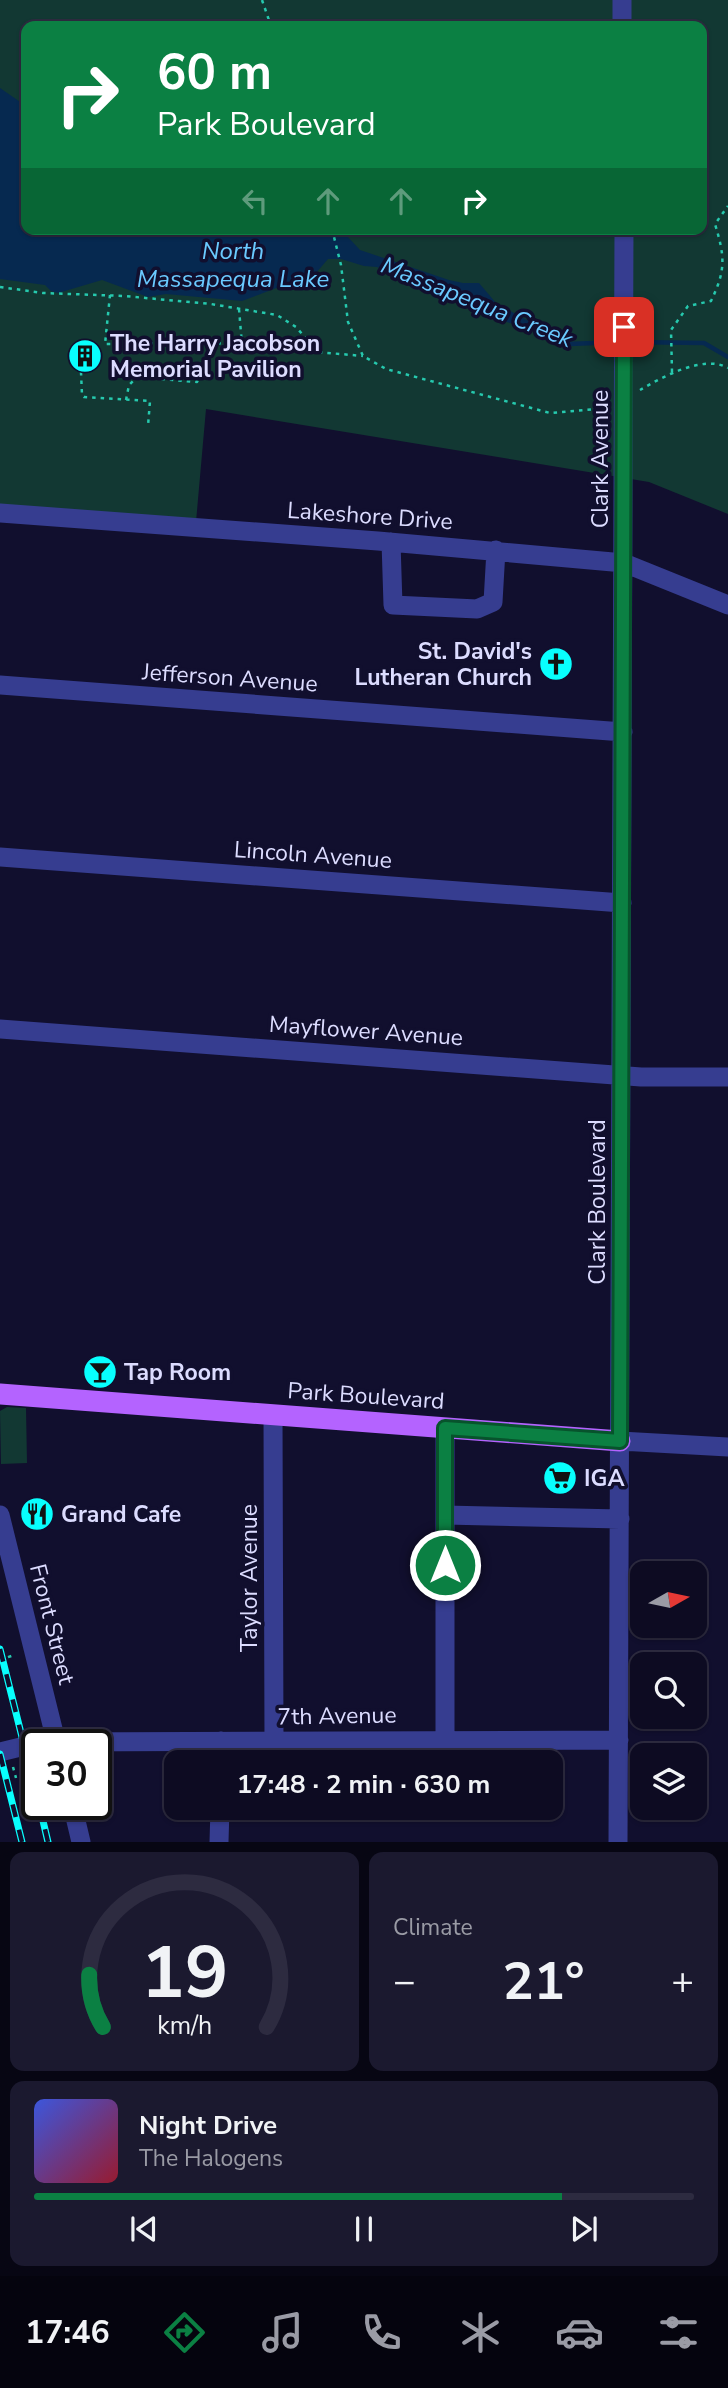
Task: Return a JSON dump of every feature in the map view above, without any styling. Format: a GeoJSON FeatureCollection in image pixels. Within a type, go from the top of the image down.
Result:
{"type":"FeatureCollection","features":[{"type":"Feature","properties":{"kind":"main road","name":"Park Boulevard"},"geometry":{"type":"LineString","coordinates":[[0,1394],[620,1441]]}},
{"type":"Feature","properties":{"kind":"street"},"geometry":{"type":"LineString","coordinates":[[622,0],[622,21]]}},
{"type":"Feature","properties":{"kind":"street","name":"Clark Avenue"},"geometry":{"type":"LineString","coordinates":[[624,235],[624,563]]}},
{"type":"Feature","properties":{"kind":"street","name":"Lakeshore Drive"},"geometry":{"type":"LineString","coordinates":[[0,513],[496,550],[624,563],[728,605]]}},
{"type":"Feature","properties":{"kind":"street"},"geometry":{"type":"LineString","coordinates":[[391,542],[393,605],[477,609],[492,602],[496,550]]}},
{"type":"Feature","properties":{"kind":"street","name":"Clark Boulevard"},"geometry":{"type":"LineString","coordinates":[[618,1842],[624,563]]}},
{"type":"Feature","properties":{"kind":"street","name":"Jefferson Avenue"},"geometry":{"type":"LineString","coordinates":[[0,685],[623,732]]}},
{"type":"Feature","properties":{"kind":"street","name":"Lincoln Avenue"},"geometry":{"type":"LineString","coordinates":[[0,857],[622,903]]}},
{"type":"Feature","properties":{"kind":"street","name":"Mayflower Avenue"},"geometry":{"type":"LineString","coordinates":[[0,1029],[642,1077],[728,1077]]}},
{"type":"Feature","properties":{"kind":"street","name":"Taylor Avenue"},"geometry":{"type":"LineString","coordinates":[[273,1415],[274,1741]]}},
{"type":"Feature","properties":{"kind":"street"},"geometry":{"type":"LineString","coordinates":[[445,1428],[445,1740]]}},
{"type":"Feature","properties":{"kind":"street","name":"Park Boulevard"},"geometry":{"type":"LineString","coordinates":[[620,1441],[728,1447]]}},
{"type":"Feature","properties":{"kind":"street","name":"Front Street"},"geometry":{"type":"LineString","coordinates":[[0,1515],[54,1729]]}},
{"type":"Feature","properties":{"kind":"street"},"geometry":{"type":"LineString","coordinates":[[445,1515],[620,1519]]}},
{"type":"Feature","properties":{"kind":"street","name":"7th Avenue"},"geometry":{"type":"LineString","coordinates":[[112,1742],[619,1740]]}},
{"type":"Feature","properties":{"kind":"street"},"geometry":{"type":"LineString","coordinates":[[221,1741],[221,1750]]}},
{"type":"Feature","properties":{"kind":"street"},"geometry":{"type":"LineString","coordinates":[[76,1820],[81,1842]]}},
{"type":"Feature","properties":{"kind":"street"},"geometry":{"type":"LineString","coordinates":[[219,1842],[220,1820]]}},
{"type":"Feature","properties":{"kind":"path"},"geometry":{"type":"LineString","coordinates":[[262,0],[269,21]]}},
{"type":"Feature","properties":{"kind":"path"},"geometry":{"type":"LineString","coordinates":[[672,372],[671,330],[688,306],[711,302],[721,282],[724,253],[715,224],[728,206]]}},
{"type":"Feature","properties":{"kind":"path"},"geometry":{"type":"LineString","coordinates":[[334,235],[341,265],[348,323],[363,356]]}},
{"type":"Feature","properties":{"kind":"path"},"geometry":{"type":"LineString","coordinates":[[0,287],[43,293],[110,295],[211,304],[277,315],[296,327],[318,352]]}},
{"type":"Feature","properties":{"kind":"path"},"geometry":{"type":"LineString","coordinates":[[110,295],[105,344],[214,343],[363,356],[386,369],[550,412],[605,410]]}},
{"type":"Feature","properties":{"kind":"path"},"geometry":{"type":"LineString","coordinates":[[239,309],[242,345]]}},
{"type":"Feature","properties":{"kind":"path"},"geometry":{"type":"LineString","coordinates":[[126,400],[129,385],[137,377],[197,382],[214,343]]}},
{"type":"Feature","properties":{"kind":"path"},"geometry":{"type":"LineString","coordinates":[[642,389],[672,372],[716,363],[728,368]]}},
{"type":"Feature","properties":{"kind":"path"},"geometry":{"type":"LineString","coordinates":[[81,372],[84,397],[150,401],[148,425]]}},
{"type":"Feature","properties":{"kind":"path"},"geometry":{"type":"LineString","coordinates":[[0,1660],[14,1655]]}},
{"type":"Feature","properties":{"kind":"path"},"geometry":{"type":"LineString","coordinates":[[7,1759],[16,1778]]}},
{"type":"Feature","properties":{"kind":"green space"},"geometry":{"type":"Polygon","coordinates":[[[0,0],[728,0],[728,514],[649,482],[206,409],[196,522],[0,507],[0,0]]]}},
{"type":"Feature","properties":{"kind":"green space"},"geometry":{"type":"Polygon","coordinates":[[[7,1407],[26,1408],[27,1463],[1,1464],[0,1411],[7,1407]]]}},
{"type":"Feature","properties":{"kind":"water","name":"North Massapequa Lake"},"geometry":{"type":"Polygon","coordinates":[[[0,88],[21,103],[21,235],[345,235],[360,250],[449,280],[479,283],[496,303],[543,329],[491,317],[469,303],[435,294],[377,267],[341,259],[328,259],[316,273],[242,301],[166,294],[148,297],[102,280],[58,293],[45,285],[0,279],[0,88]]]}},
{"type":"Feature","properties":{"kind":"waterway","name":"Massapequa Creek"},"geometry":{"type":"LineString","coordinates":[[538,327],[569,344],[619,342]]}},
{"type":"Feature","properties":{"kind":"waterway","name":"Massapequa Creek"},"geometry":{"type":"LineString","coordinates":[[628,342],[704,343],[728,357]]}},
{"type":"Feature","properties":{"kind":"railway"},"geometry":{"type":"LineString","coordinates":[[0,1649],[21,1733]]}},
{"type":"Feature","properties":{"kind":"railway"},"geometry":{"type":"LineString","coordinates":[[0,1754],[22,1842]]}},
{"type":"Feature","properties":{"kind":"railway"},"geometry":{"type":"LineString","coordinates":[[43,1820],[48,1842]]}},
{"type":"Feature","properties":{"kind":"place","name":"The Harry Jacobson Memorial Pavilion"},"geometry":{"type":"Point","coordinates":[85,356]}},
{"type":"Feature","properties":{"kind":"place","name":"St. David's Lutheran Church"},"geometry":{"type":"Point","coordinates":[556,664]}},
{"type":"Feature","properties":{"kind":"place","name":"Tap Room"},"geometry":{"type":"Point","coordinates":[100,1372]}},
{"type":"Feature","properties":{"kind":"place","name":"IGA"},"geometry":{"type":"Point","coordinates":[560,1478]}},
{"type":"Feature","properties":{"kind":"place","name":"Grand Cafe"},"geometry":{"type":"Point","coordinates":[37,1514]}},
{"type":"Feature","properties":{"kind":"route"},"geometry":{"type":"LineString","coordinates":[[445,1565],[445,1428],[620,1441],[624,327]]}}]}
